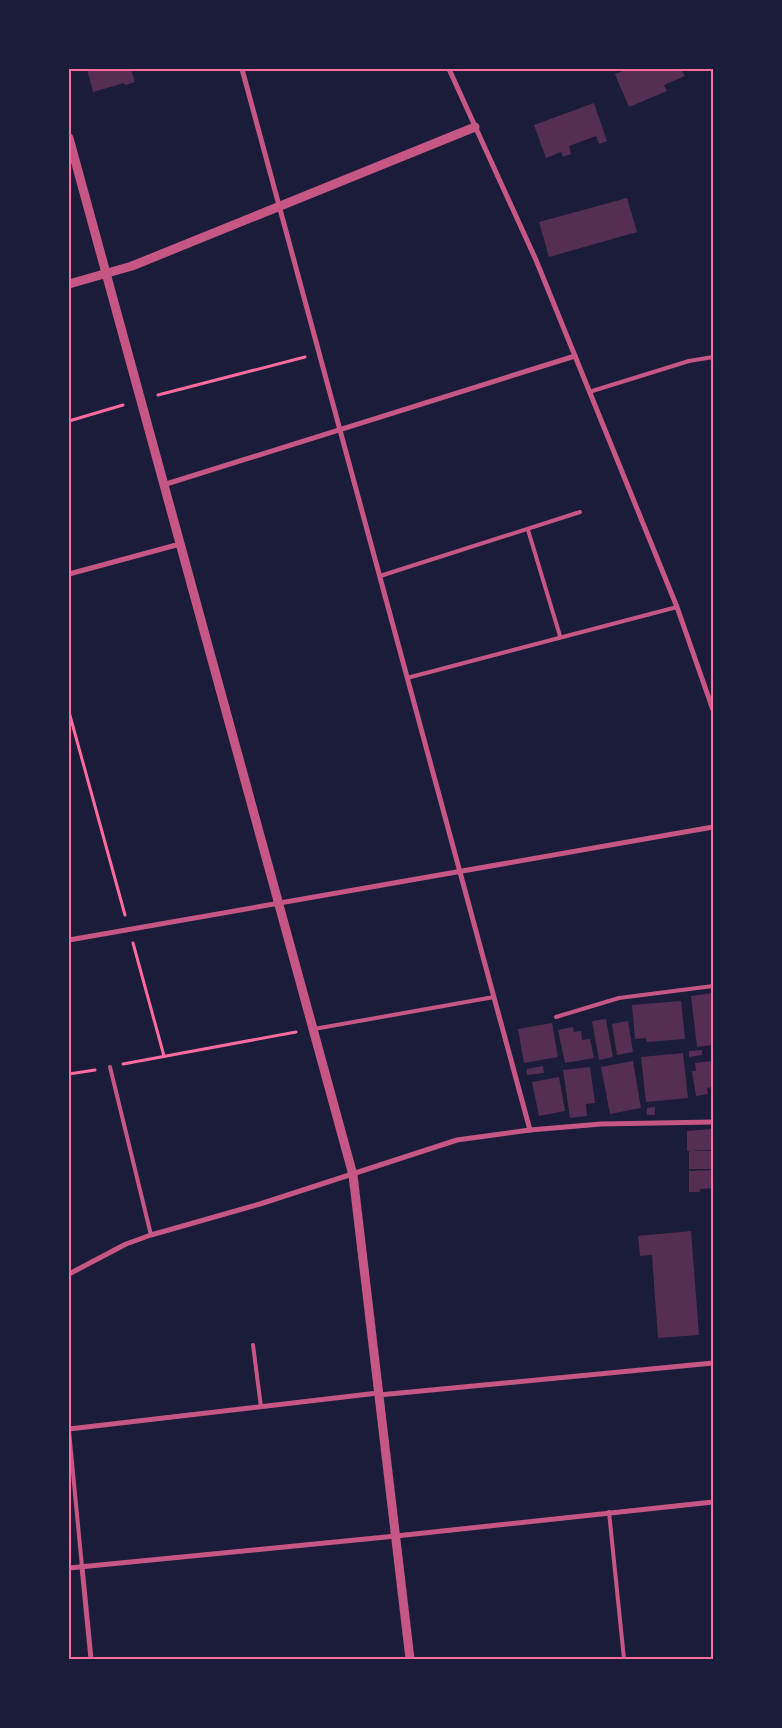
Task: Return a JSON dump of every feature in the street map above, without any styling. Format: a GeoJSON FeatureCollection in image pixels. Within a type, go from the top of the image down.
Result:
{"type":"FeatureCollection","features":[{"type":"Feature","properties":{"kind":"street"},"geometry":{"type":"LineString","coordinates":[[242,69],[530,1130]]}},
{"type":"Feature","properties":{"kind":"street"},"geometry":{"type":"LineString","coordinates":[[449,69],[536,260],[677,607],[713,710]]}},
{"type":"Feature","properties":{"kind":"street"},"geometry":{"type":"LineString","coordinates":[[69,284],[132,266],[475,126]]}},
{"type":"Feature","properties":{"kind":"street"},"geometry":{"type":"LineString","coordinates":[[69,138],[353,1175],[410,1659]]}},
{"type":"Feature","properties":{"kind":"street"},"geometry":{"type":"LineString","coordinates":[[163,485],[575,356]]}},
{"type":"Feature","properties":{"kind":"street"},"geometry":{"type":"LineString","coordinates":[[69,574],[180,544]]}},
{"type":"Feature","properties":{"kind":"street"},"geometry":{"type":"LineString","coordinates":[[69,940],[713,827]]}},
{"type":"Feature","properties":{"kind":"street"},"geometry":{"type":"LineString","coordinates":[[69,1274],[126,1244],[151,1235],[260,1204],[457,1140],[530,1130],[601,1124],[713,1122]]}},
{"type":"Feature","properties":{"kind":"street"},"geometry":{"type":"LineString","coordinates":[[69,1430],[378,1394],[713,1363]]}},
{"type":"Feature","properties":{"kind":"street"},"geometry":{"type":"LineString","coordinates":[[69,1568],[396,1536],[713,1502]]}},
{"type":"Feature","properties":{"kind":"street"},"geometry":{"type":"LineString","coordinates":[[82,1567],[91,1659]]}},
{"type":"Feature","properties":{"kind":"lane"},"geometry":{"type":"LineString","coordinates":[[589,392],[689,361],[713,357]]}},
{"type":"Feature","properties":{"kind":"lane"},"geometry":{"type":"LineString","coordinates":[[380,576],[580,512]]}},
{"type":"Feature","properties":{"kind":"lane"},"geometry":{"type":"LineString","coordinates":[[528,530],[560,636]]}},
{"type":"Feature","properties":{"kind":"lane"},"geometry":{"type":"LineString","coordinates":[[407,678],[560,636],[677,607]]}},
{"type":"Feature","properties":{"kind":"lane"},"geometry":{"type":"LineString","coordinates":[[556,1017],[619,998],[713,986]]}},
{"type":"Feature","properties":{"kind":"lane"},"geometry":{"type":"LineString","coordinates":[[312,1029],[494,997]]}},
{"type":"Feature","properties":{"kind":"lane"},"geometry":{"type":"LineString","coordinates":[[110,1067],[151,1235]]}},
{"type":"Feature","properties":{"kind":"lane"},"geometry":{"type":"LineString","coordinates":[[253,1345],[261,1407]]}},
{"type":"Feature","properties":{"kind":"lane"},"geometry":{"type":"LineString","coordinates":[[69,1430],[82,1567]]}},
{"type":"Feature","properties":{"kind":"lane"},"geometry":{"type":"LineString","coordinates":[[609,1512],[624,1659]]}},
{"type":"Feature","properties":{"kind":"path"},"geometry":{"type":"LineString","coordinates":[[69,420],[319,353]]}},
{"type":"Feature","properties":{"kind":"path"},"geometry":{"type":"LineString","coordinates":[[69,712],[126,920]]}},
{"type":"Feature","properties":{"kind":"path"},"geometry":{"type":"LineString","coordinates":[[132,939],[164,1056]]}},
{"type":"Feature","properties":{"kind":"path"},"geometry":{"type":"LineString","coordinates":[[69,1074],[312,1029]]}},
{"type":"Feature","properties":{"kind":"building"},"geometry":{"type":"Polygon","coordinates":[[[87,69],[131,69],[135,82],[125,85],[124,83],[93,92],[87,69]]]}},
{"type":"Feature","properties":{"kind":"building"},"geometry":{"type":"Polygon","coordinates":[[[628,69],[681,69],[685,76],[664,85],[667,91],[629,107],[615,74],[628,69]]]}},
{"type":"Feature","properties":{"kind":"building"},"geometry":{"type":"Polygon","coordinates":[[[594,103],[607,141],[599,144],[596,136],[569,146],[571,154],[563,157],[561,152],[546,158],[534,125],[594,103]]]}},
{"type":"Feature","properties":{"kind":"building"},"geometry":{"type":"Polygon","coordinates":[[[627,198],[637,232],[549,257],[539,222],[627,198]]]}},
{"type":"Feature","properties":{"kind":"building"},"geometry":{"type":"Polygon","coordinates":[[[713,993],[713,1045],[697,1047],[691,996],[713,993]]]}},
{"type":"Feature","properties":{"kind":"building"},"geometry":{"type":"Polygon","coordinates":[[[681,1001],[685,1039],[647,1042],[646,1038],[635,1039],[632,1005],[681,1001]]]}},
{"type":"Feature","properties":{"kind":"building"},"geometry":{"type":"Polygon","coordinates":[[[606,1019],[613,1057],[599,1060],[592,1021],[606,1019]]]}},
{"type":"Feature","properties":{"kind":"building"},"geometry":{"type":"Polygon","coordinates":[[[628,1021],[633,1052],[617,1055],[612,1024],[628,1021]]]}},
{"type":"Feature","properties":{"kind":"building"},"geometry":{"type":"Polygon","coordinates":[[[552,1023],[558,1057],[524,1063],[518,1029],[552,1023]]]}},
{"type":"Feature","properties":{"kind":"building"},"geometry":{"type":"Polygon","coordinates":[[[573,1027],[574,1032],[581,1031],[582,1040],[590,1039],[594,1058],[565,1063],[558,1030],[573,1027]]]}},
{"type":"Feature","properties":{"kind":"building"},"geometry":{"type":"Polygon","coordinates":[[[702,1050],[702,1055],[689,1057],[689,1051],[702,1050]]]}},
{"type":"Feature","properties":{"kind":"building"},"geometry":{"type":"Polygon","coordinates":[[[683,1053],[688,1098],[646,1102],[641,1057],[683,1053]]]}},
{"type":"Feature","properties":{"kind":"building"},"geometry":{"type":"Polygon","coordinates":[[[633,1061],[641,1108],[610,1114],[601,1067],[633,1061]]]}},
{"type":"Feature","properties":{"kind":"building"},"geometry":{"type":"Polygon","coordinates":[[[713,1061],[713,1087],[707,1088],[708,1094],[696,1096],[692,1071],[696,1071],[695,1063],[713,1061]]]}},
{"type":"Feature","properties":{"kind":"building"},"geometry":{"type":"Polygon","coordinates":[[[543,1066],[544,1073],[527,1075],[527,1069],[543,1066]]]}},
{"type":"Feature","properties":{"kind":"building"},"geometry":{"type":"Polygon","coordinates":[[[590,1067],[595,1103],[586,1104],[587,1116],[570,1118],[563,1070],[590,1067]]]}},
{"type":"Feature","properties":{"kind":"building"},"geometry":{"type":"Polygon","coordinates":[[[559,1077],[565,1111],[539,1116],[532,1082],[559,1077]]]}},
{"type":"Feature","properties":{"kind":"building"},"geometry":{"type":"Polygon","coordinates":[[[655,1107],[655,1115],[647,1115],[647,1108],[655,1107]]]}},
{"type":"Feature","properties":{"kind":"building"},"geometry":{"type":"Polygon","coordinates":[[[712,1129],[713,1150],[687,1151],[687,1131],[712,1129]]]}},
{"type":"Feature","properties":{"kind":"building"},"geometry":{"type":"Polygon","coordinates":[[[689,1151],[713,1151],[713,1169],[689,1169],[689,1151]]]}},
{"type":"Feature","properties":{"kind":"building"},"geometry":{"type":"Polygon","coordinates":[[[713,1170],[713,1188],[700,1189],[700,1192],[689,1192],[689,1171],[713,1170]]]}},
{"type":"Feature","properties":{"kind":"building"},"geometry":{"type":"Polygon","coordinates":[[[691,1231],[699,1335],[658,1338],[652,1255],[640,1256],[638,1236],[691,1231]]]}}]}
